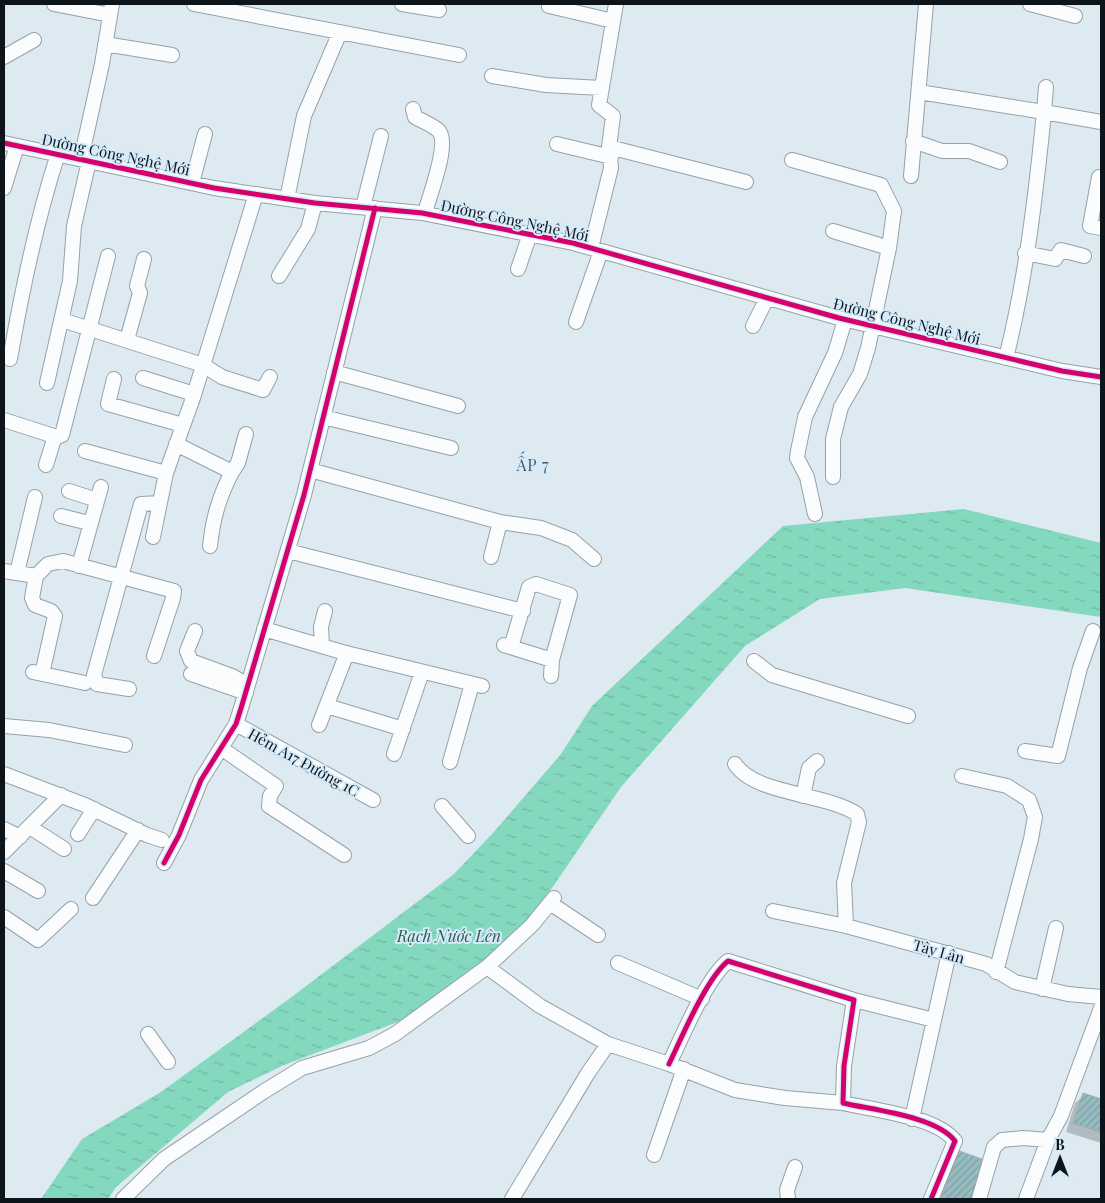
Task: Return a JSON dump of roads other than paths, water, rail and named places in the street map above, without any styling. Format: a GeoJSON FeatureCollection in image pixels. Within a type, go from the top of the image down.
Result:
{"type":"FeatureCollection","features":[{"type":"Feature","properties":{"kind":"street"},"geometry":{"type":"LineString","coordinates":[[194,4],[459,55]]}},
{"type":"Feature","properties":{"kind":"street"},"geometry":{"type":"LineString","coordinates":[[402,4],[439,10]]}},
{"type":"Feature","properties":{"kind":"street"},"geometry":{"type":"LineString","coordinates":[[549,4],[549,6],[613,21]]}},
{"type":"Feature","properties":{"kind":"street"},"geometry":{"type":"LineString","coordinates":[[576,322],[596,250],[609,175],[613,116],[599,105],[616,4]]}},
{"type":"Feature","properties":{"kind":"street"},"geometry":{"type":"LineString","coordinates":[[910,176],[926,4]]}},
{"type":"Feature","properties":{"kind":"street"},"geometry":{"type":"LineString","coordinates":[[1030,4],[1076,16]]}},
{"type":"Feature","properties":{"kind":"street"},"geometry":{"type":"LineString","coordinates":[[47,383],[71,272],[74,226],[111,9],[61,5]]}},
{"type":"Feature","properties":{"kind":"street"},"geometry":{"type":"LineString","coordinates":[[287,199],[304,116],[340,32]]}},
{"type":"Feature","properties":{"kind":"street"},"geometry":{"type":"LineString","coordinates":[[4,57],[34,40]]}},
{"type":"Feature","properties":{"kind":"street"},"geometry":{"type":"LineString","coordinates":[[105,44],[172,54]]}},
{"type":"Feature","properties":{"kind":"street"},"geometry":{"type":"LineString","coordinates":[[492,76],[546,85],[602,88]]}},
{"type":"Feature","properties":{"kind":"street"},"geometry":{"type":"LineString","coordinates":[[1006,358],[1016,315],[1046,87]]}},
{"type":"Feature","properties":{"kind":"street"},"geometry":{"type":"LineString","coordinates":[[919,92],[1101,122]]}},
{"type":"Feature","properties":{"kind":"street"},"geometry":{"type":"LineString","coordinates":[[413,109],[415,117],[438,130],[443,139],[439,164],[425,213]]}},
{"type":"Feature","properties":{"kind":"street"},"geometry":{"type":"LineString","coordinates":[[192,183],[205,134]]}},
{"type":"Feature","properties":{"kind":"street"},"geometry":{"type":"LineString","coordinates":[[164,863],[185,822],[201,780],[236,724],[247,689],[288,551],[334,372],[369,208],[381,136]]}},
{"type":"Feature","properties":{"kind":"street"},"geometry":{"type":"LineString","coordinates":[[913,141],[942,150],[969,151],[1000,162]]}},
{"type":"Feature","properties":{"kind":"street"},"geometry":{"type":"LineString","coordinates":[[4,188],[10,144]]}},
{"type":"Feature","properties":{"kind":"street","name":"Đường Công Nghệ Mới"},"geometry":{"type":"LineString","coordinates":[[10,144],[192,183],[315,203],[425,213],[530,234],[596,250],[845,320],[1062,371],[1101,377]]}},
{"type":"Feature","properties":{"kind":"street"},"geometry":{"type":"LineString","coordinates":[[557,144],[610,152],[746,182]]}},
{"type":"Feature","properties":{"kind":"street"},"geometry":{"type":"LineString","coordinates":[[10,359],[24,284],[44,198],[58,154]]}},
{"type":"Feature","properties":{"kind":"street"},"geometry":{"type":"LineString","coordinates":[[792,160],[881,185],[889,197],[894,211],[889,248],[868,348],[860,374],[841,407],[833,439],[833,476]]}},
{"type":"Feature","properties":{"kind":"street"},"geometry":{"type":"LineString","coordinates":[[1099,178],[1090,226],[1101,228]]}},
{"type":"Feature","properties":{"kind":"street"},"geometry":{"type":"LineString","coordinates":[[153,537],[166,474],[194,394],[256,194]]}},
{"type":"Feature","properties":{"kind":"street"},"geometry":{"type":"LineString","coordinates":[[279,276],[308,229],[315,203]]}},
{"type":"Feature","properties":{"kind":"street"},"geometry":{"type":"LineString","coordinates":[[833,231],[889,248]]}},
{"type":"Feature","properties":{"kind":"street"},"geometry":{"type":"LineString","coordinates":[[518,269],[530,234]]}},
{"type":"Feature","properties":{"kind":"street"},"geometry":{"type":"LineString","coordinates":[[1025,253],[1055,259],[1061,250],[1084,256]]}},
{"type":"Feature","properties":{"kind":"street"},"geometry":{"type":"LineString","coordinates":[[4,420],[60,438],[62,435],[108,256]]}},
{"type":"Feature","properties":{"kind":"street"},"geometry":{"type":"LineString","coordinates":[[127,340],[140,293],[137,286],[144,259]]}},
{"type":"Feature","properties":{"kind":"street"},"geometry":{"type":"LineString","coordinates":[[753,326],[767,298]]}},
{"type":"Feature","properties":{"kind":"street"},"geometry":{"type":"LineString","coordinates":[[62,320],[203,365],[222,377],[263,390],[270,378]]}},
{"type":"Feature","properties":{"kind":"street"},"geometry":{"type":"LineString","coordinates":[[815,514],[807,477],[798,458],[798,451],[807,411],[835,354],[845,320]]}},
{"type":"Feature","properties":{"kind":"street"},"geometry":{"type":"LineString","coordinates":[[334,372],[458,406]]}},
{"type":"Feature","properties":{"kind":"street"},"geometry":{"type":"LineString","coordinates":[[142,378],[194,394]]}},
{"type":"Feature","properties":{"kind":"street"},"geometry":{"type":"LineString","coordinates":[[114,379],[108,404],[183,425]]}},
{"type":"Feature","properties":{"kind":"street"},"geometry":{"type":"LineString","coordinates":[[323,417],[451,448]]}},
{"type":"Feature","properties":{"kind":"street"},"geometry":{"type":"LineString","coordinates":[[210,546],[213,522],[220,496],[238,463],[246,434]]}},
{"type":"Feature","properties":{"kind":"street"},"geometry":{"type":"LineString","coordinates":[[46,465],[55,436]]}},
{"type":"Feature","properties":{"kind":"street"},"geometry":{"type":"LineString","coordinates":[[176,444],[232,472]]}},
{"type":"Feature","properties":{"kind":"street"},"geometry":{"type":"LineString","coordinates":[[85,451],[166,474]]}},
{"type":"Feature","properties":{"kind":"street"},"geometry":{"type":"LineString","coordinates":[[310,470],[500,522],[540,528],[572,540],[594,559]]}},
{"type":"Feature","properties":{"kind":"street"},"geometry":{"type":"LineString","coordinates":[[69,491],[99,493],[79,566]]}},
{"type":"Feature","properties":{"kind":"street"},"geometry":{"type":"LineString","coordinates":[[35,497],[10,572],[36,576]]}},
{"type":"Feature","properties":{"kind":"street"},"geometry":{"type":"LineString","coordinates":[[129,689],[97,684],[94,680],[141,504],[160,503]]}},
{"type":"Feature","properties":{"kind":"street"},"geometry":{"type":"LineString","coordinates":[[60,516],[90,523]]}},
{"type":"Feature","properties":{"kind":"street"},"geometry":{"type":"LineString","coordinates":[[491,557],[500,522]]}},
{"type":"Feature","properties":{"kind":"street"},"geometry":{"type":"LineString","coordinates":[[288,551],[523,611]]}},
{"type":"Feature","properties":{"kind":"street"},"geometry":{"type":"LineString","coordinates":[[85,683],[37,673],[54,616],[51,611],[35,605],[32,598],[36,576],[48,564],[63,561],[174,591],[154,656]]}},
{"type":"Feature","properties":{"kind":"street"},"geometry":{"type":"LineString","coordinates":[[550,676],[552,660],[570,595],[536,584],[529,587],[523,611],[507,646],[552,660]]}},
{"type":"Feature","properties":{"kind":"street"},"geometry":{"type":"LineString","coordinates":[[322,646],[321,627],[325,611]]}},
{"type":"Feature","properties":{"kind":"street"},"geometry":{"type":"LineString","coordinates":[[264,629],[347,653],[477,685],[450,762]]}},
{"type":"Feature","properties":{"kind":"street"},"geometry":{"type":"LineString","coordinates":[[195,631],[187,651],[191,661],[232,676],[247,689]]}},
{"type":"Feature","properties":{"kind":"street"},"geometry":{"type":"LineString","coordinates":[[1025,752],[1058,756],[1080,668],[1093,631]]}},
{"type":"Feature","properties":{"kind":"street"},"geometry":{"type":"LineString","coordinates":[[319,725],[347,653]]}},
{"type":"Feature","properties":{"kind":"street"},"geometry":{"type":"LineString","coordinates":[[754,661],[772,675],[908,716]]}},
{"type":"Feature","properties":{"kind":"street"},"geometry":{"type":"LineString","coordinates":[[394,754],[422,672]]}},
{"type":"Feature","properties":{"kind":"street"},"geometry":{"type":"LineString","coordinates":[[191,674],[247,689]]}},
{"type":"Feature","properties":{"kind":"street"},"geometry":{"type":"LineString","coordinates":[[327,706],[403,729]]}},
{"type":"Feature","properties":{"kind":"street","name":"Hẻm A17 Đường 1C"},"geometry":{"type":"LineString","coordinates":[[236,724],[373,800]]}},
{"type":"Feature","properties":{"kind":"street"},"geometry":{"type":"LineString","coordinates":[[4,726],[49,730],[125,745]]}},
{"type":"Feature","properties":{"kind":"street"},"geometry":{"type":"LineString","coordinates":[[221,748],[276,786],[270,796],[268,806],[344,856]]}},
{"type":"Feature","properties":{"kind":"street"},"geometry":{"type":"LineString","coordinates":[[803,796],[809,768],[817,761]]}},
{"type":"Feature","properties":{"kind":"street"},"geometry":{"type":"LineString","coordinates":[[735,764],[741,772],[803,796],[836,804],[857,814],[859,822],[844,883],[846,926]]}},
{"type":"Feature","properties":{"kind":"street"},"geometry":{"type":"LineString","coordinates":[[4,774],[61,795],[162,840]]}},
{"type":"Feature","properties":{"kind":"street"},"geometry":{"type":"LineString","coordinates":[[962,776],[1007,786],[1029,800],[1035,817],[996,972]]}},
{"type":"Feature","properties":{"kind":"street"},"geometry":{"type":"LineString","coordinates":[[4,852],[61,795]]}},
{"type":"Feature","properties":{"kind":"street"},"geometry":{"type":"LineString","coordinates":[[442,806],[468,836]]}},
{"type":"Feature","properties":{"kind":"street"},"geometry":{"type":"LineString","coordinates":[[78,834],[94,809]]}},
{"type":"Feature","properties":{"kind":"street"},"geometry":{"type":"LineString","coordinates":[[4,828],[25,832],[64,849]]}},
{"type":"Feature","properties":{"kind":"street"},"geometry":{"type":"LineString","coordinates":[[93,898],[138,830]]}},
{"type":"Feature","properties":{"kind":"street"},"geometry":{"type":"LineString","coordinates":[[4,870],[25,885],[38,891]]}},
{"type":"Feature","properties":{"kind":"street"},"geometry":{"type":"LineString","coordinates":[[123,1199],[164,1159],[302,1068],[379,1044],[487,967],[532,925],[552,901],[598,936]]}},
{"type":"Feature","properties":{"kind":"street"},"geometry":{"type":"LineString","coordinates":[[4,917],[38,940],[71,908]]}},
{"type":"Feature","properties":{"kind":"street","name":"Tây Lân"},"geometry":{"type":"LineString","coordinates":[[773,911],[846,926],[986,964],[996,972],[1015,982],[1068,994],[1101,997]]}},
{"type":"Feature","properties":{"kind":"street"},"geometry":{"type":"LineString","coordinates":[[1042,988],[1056,928]]}},
{"type":"Feature","properties":{"kind":"street"},"geometry":{"type":"LineString","coordinates":[[912,1119],[948,953]]}},
{"type":"Feature","properties":{"kind":"street"},"geometry":{"type":"LineString","coordinates":[[669,1064],[702,999],[728,961],[854,1000],[934,1020]]}},
{"type":"Feature","properties":{"kind":"street"},"geometry":{"type":"LineString","coordinates":[[618,963],[702,999]]}},
{"type":"Feature","properties":{"kind":"street"},"geometry":{"type":"LineString","coordinates":[[487,967],[540,1006],[608,1044],[669,1064],[735,1090],[785,1098],[843,1103],[912,1119],[949,1133],[954,1140],[931,1199]]}},
{"type":"Feature","properties":{"kind":"street"},"geometry":{"type":"LineString","coordinates":[[843,1103],[844,1066],[854,1000]]}},
{"type":"Feature","properties":{"kind":"street"},"geometry":{"type":"LineString","coordinates":[[1026,1199],[1048,1140],[1061,1116],[1101,1008]]}},
{"type":"Feature","properties":{"kind":"street"},"geometry":{"type":"LineString","coordinates":[[151,1038],[167,1060]]}},
{"type":"Feature","properties":{"kind":"street"},"geometry":{"type":"LineString","coordinates":[[512,1199],[588,1073],[608,1044]]}},
{"type":"Feature","properties":{"kind":"street"},"geometry":{"type":"LineString","coordinates":[[654,1155],[684,1070]]}},
{"type":"Feature","properties":{"kind":"street"},"geometry":{"type":"LineString","coordinates":[[979,1199],[994,1147],[1002,1140],[1023,1138],[1048,1140]]}},
{"type":"Feature","properties":{"kind":"street"},"geometry":{"type":"LineString","coordinates":[[788,1199],[787,1190],[795,1167]]}},
{"type":"Feature","properties":{"kind":"water","name":"Rạch Nước Lên"},"geometry":{"type":"Polygon","coordinates":[[[964,509],[1101,543],[1101,617],[905,588],[820,599],[745,646],[621,787],[526,926],[481,968],[408,1018],[284,1065],[228,1092],[116,1187],[108,1199],[41,1199],[82,1139],[161,1092],[293,996],[454,874],[493,833],[561,754],[592,706],[783,526],[964,509]]]}},
{"type":"Feature","properties":{"kind":"district","name":"ẤP 7"},"geometry":{"type":"Point","coordinates":[533,464]}}]}
